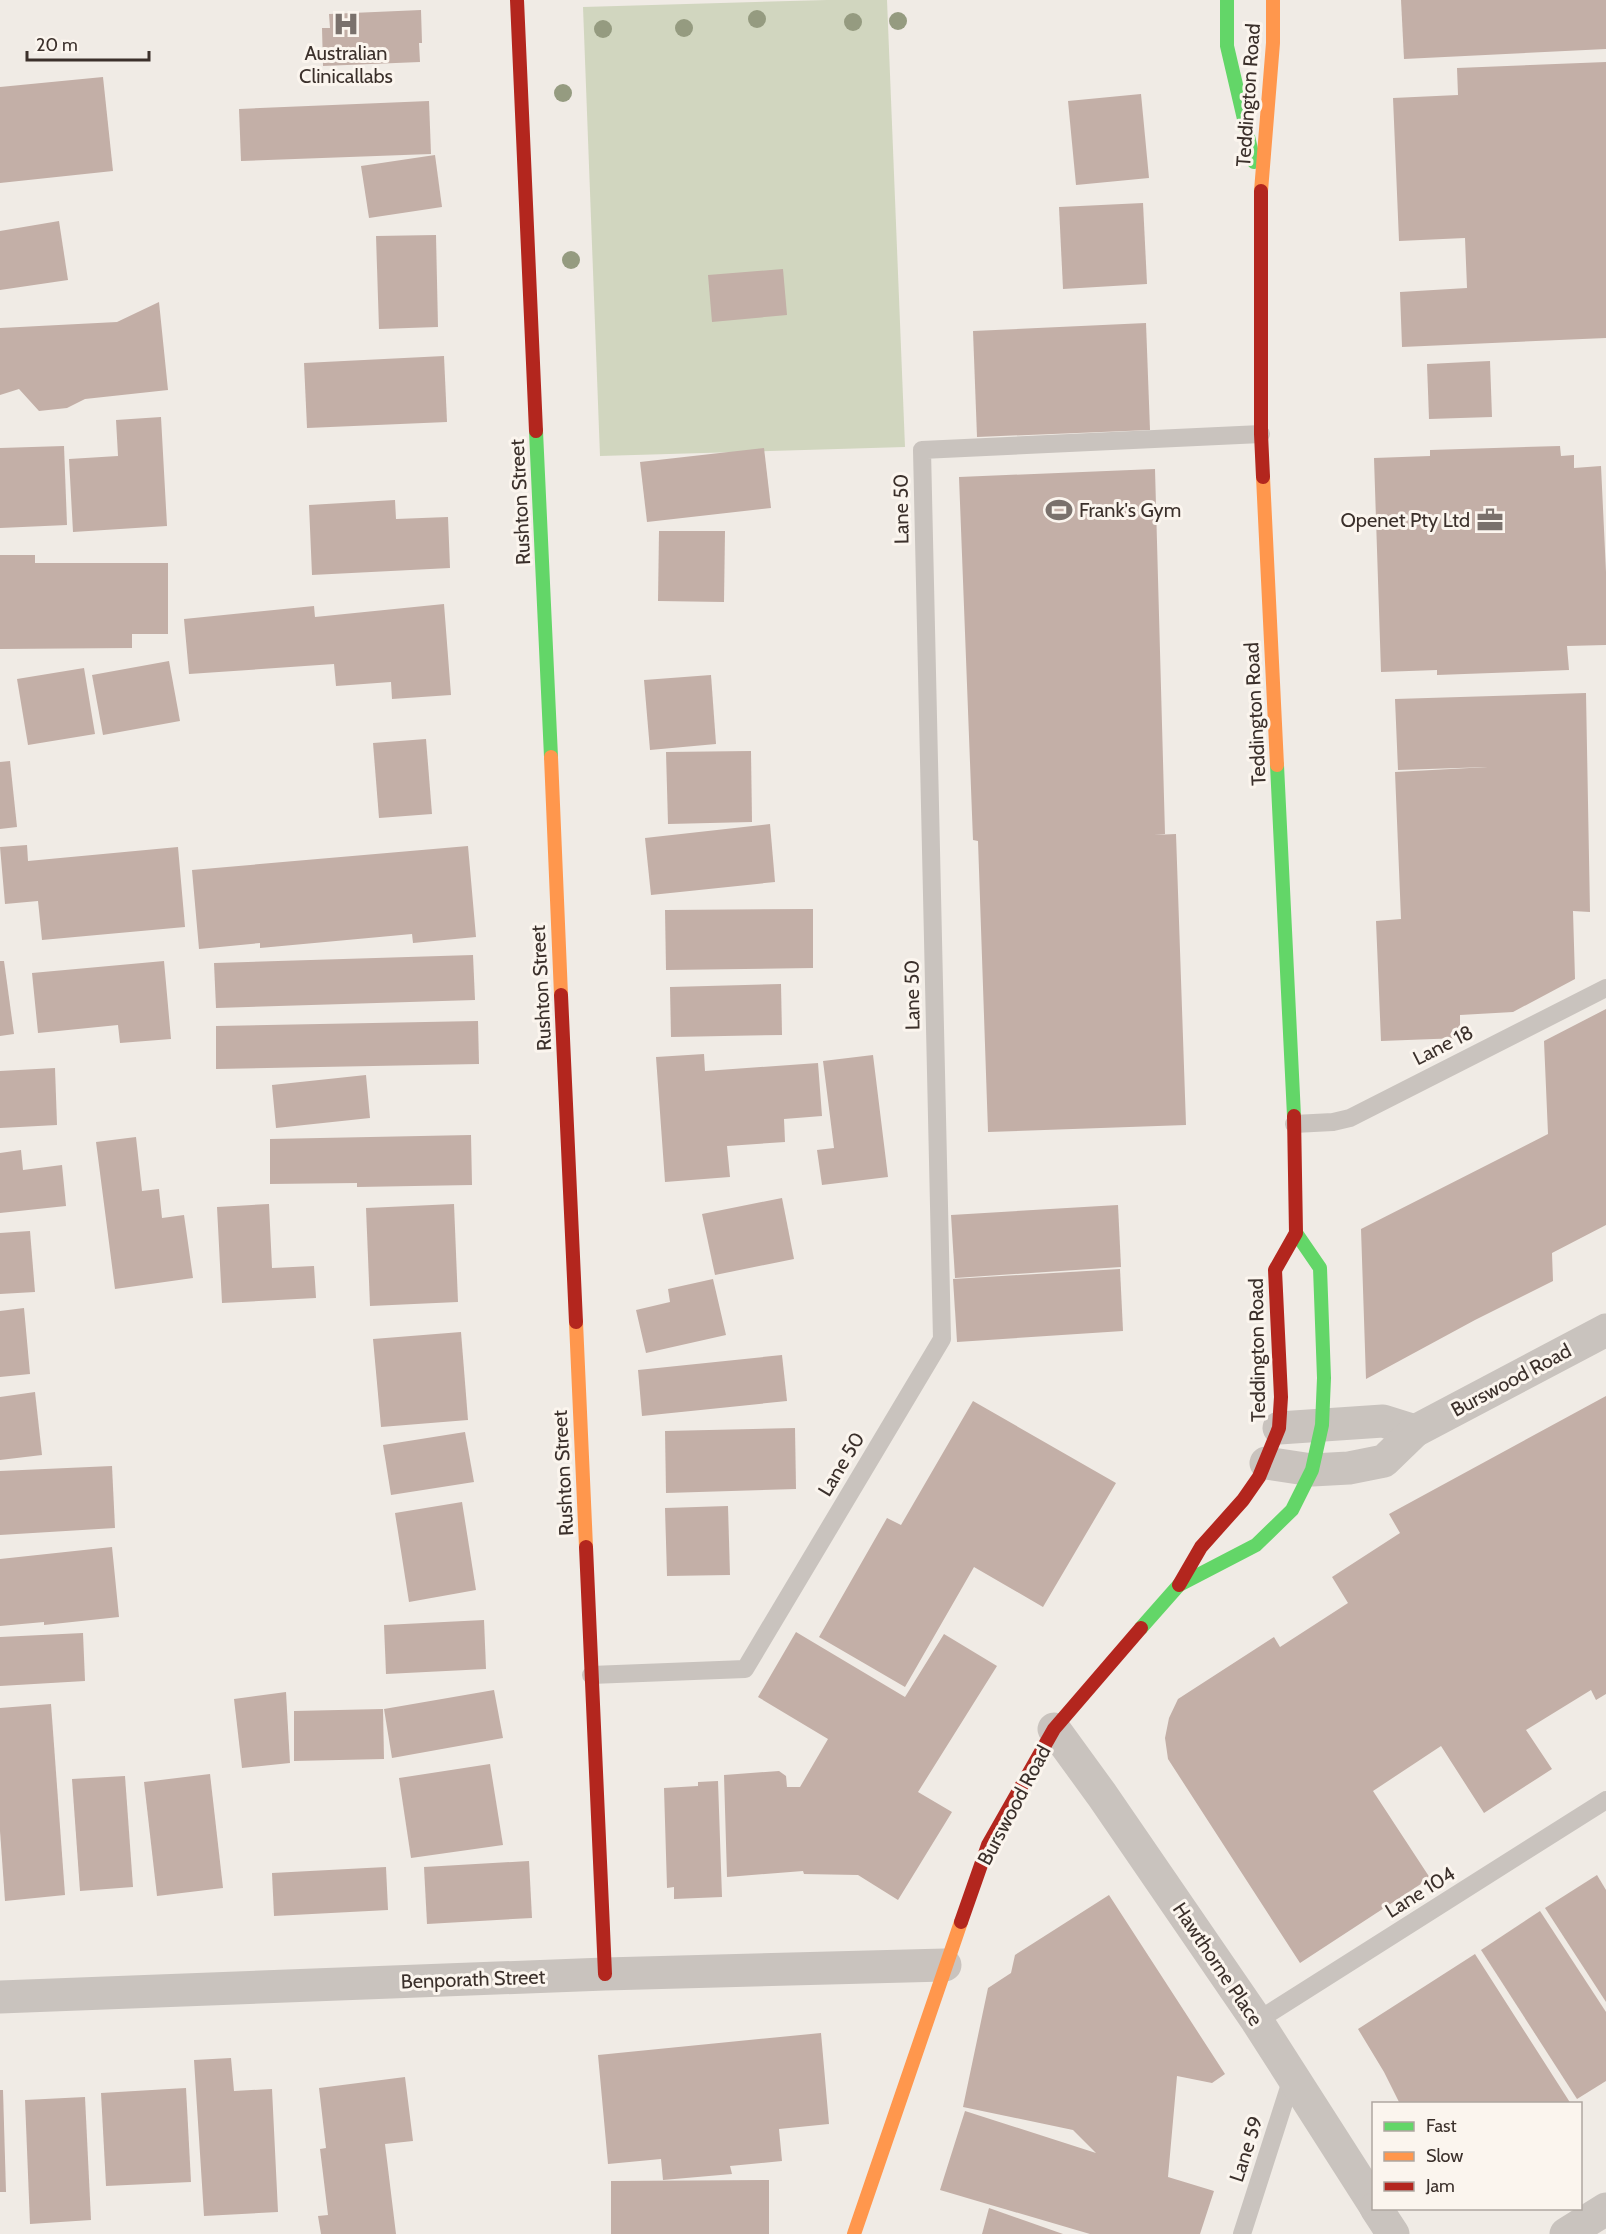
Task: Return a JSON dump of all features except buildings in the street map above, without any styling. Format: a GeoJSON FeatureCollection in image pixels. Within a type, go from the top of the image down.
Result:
{"type":"FeatureCollection","features":[{"type":"Feature","properties":{"kind":"main road","name":"Rushton Street"},"geometry":{"type":"LineString","coordinates":[[517,0],[605,1974]]}},
{"type":"Feature","properties":{"kind":"main road","name":"Teddington Road"},"geometry":{"type":"LineString","coordinates":[[1227,0],[1227,46],[1261,193]]}},
{"type":"Feature","properties":{"kind":"main road","name":"Teddington Road"},"geometry":{"type":"LineString","coordinates":[[1179,1585],[1201,1546],[1243,1500],[1266,1463],[1279,1428],[1281,1397],[1275,1270],[1296,1233],[1294,1124],[1261,434],[1261,193],[1273,43],[1273,0]]}},
{"type":"Feature","properties":{"kind":"main road"},"geometry":{"type":"LineString","coordinates":[[1296,1233],[1320,1268],[1324,1378],[1322,1425],[1312,1470]]}},
{"type":"Feature","properties":{"kind":"main road","name":"Burswood Road"},"geometry":{"type":"LineString","coordinates":[[854,2234],[988,1845],[1054,1729],[1179,1585],[1256,1545],[1292,1510],[1312,1470]]}},
{"type":"Feature","properties":{"kind":"street","name":"Burswood Road"},"geometry":{"type":"LineString","coordinates":[[1266,1463],[1312,1470],[1349,1468],[1384,1461],[1415,1431],[1606,1330]]}},
{"type":"Feature","properties":{"kind":"street"},"geometry":{"type":"LineString","coordinates":[[1279,1428],[1383,1421],[1415,1431]]}},
{"type":"Feature","properties":{"kind":"street","name":"Hawthorne Place"},"geometry":{"type":"LineString","coordinates":[[1054,1729],[1257,2021],[1372,2201]]}},
{"type":"Feature","properties":{"kind":"street","name":"Benporath Street"},"geometry":{"type":"LineString","coordinates":[[0,1997],[605,1974],[945,1965]]}},
{"type":"Feature","properties":{"kind":"street"},"geometry":{"type":"LineString","coordinates":[[1566,2234],[1606,2209]]}},
{"type":"Feature","properties":{"kind":"street"},"geometry":{"type":"LineString","coordinates":[[1377,2210],[1393,2234]]}},
{"type":"Feature","properties":{"kind":"lane","name":"Lane 50"},"geometry":{"type":"LineString","coordinates":[[591,1675],[745,1669],[942,1339],[922,450],[1261,434]]}},
{"type":"Feature","properties":{"kind":"lane","name":"Lane 18"},"geometry":{"type":"LineString","coordinates":[[1294,1124],[1333,1122],[1350,1118],[1606,988]]}},
{"type":"Feature","properties":{"kind":"lane","name":"Lane 104"},"geometry":{"type":"LineString","coordinates":[[1257,2021],[1606,1800]]}},
{"type":"Feature","properties":{"kind":"lane","name":"Lane 59"},"geometry":{"type":"LineString","coordinates":[[1242,2234],[1292,2078]]}},
{"type":"Feature","properties":{"kind":"green space"},"geometry":{"type":"Polygon","coordinates":[[[887,0],[905,447],[600,456],[583,7],[887,0]]]}},
{"type":"Feature","properties":{"kind":"traffic: fast"},"geometry":{"type":"LineString","coordinates":[[1227,0],[1227,46],[1254,162]]}},
{"type":"Feature","properties":{"kind":"traffic: fast"},"geometry":{"type":"LineString","coordinates":[[536,431],[551,757]]}},
{"type":"Feature","properties":{"kind":"traffic: fast"},"geometry":{"type":"LineString","coordinates":[[1277,765],[1294,1116]]}},
{"type":"Feature","properties":{"kind":"traffic: fast"},"geometry":{"type":"LineString","coordinates":[[1141,1628],[1179,1585],[1256,1545],[1292,1510],[1312,1470],[1322,1425],[1324,1378],[1320,1268],[1296,1233]]}},
{"type":"Feature","properties":{"kind":"traffic: slow"},"geometry":{"type":"LineString","coordinates":[[1261,191],[1273,43],[1273,0]]}},
{"type":"Feature","properties":{"kind":"traffic: slow"},"geometry":{"type":"LineString","coordinates":[[1263,477],[1277,765]]}},
{"type":"Feature","properties":{"kind":"traffic: slow"},"geometry":{"type":"LineString","coordinates":[[551,757],[561,995]]}},
{"type":"Feature","properties":{"kind":"traffic: slow"},"geometry":{"type":"LineString","coordinates":[[576,1322],[586,1547]]}},
{"type":"Feature","properties":{"kind":"traffic: slow"},"geometry":{"type":"LineString","coordinates":[[854,2234],[961,1922]]}},
{"type":"Feature","properties":{"kind":"traffic: jam"},"geometry":{"type":"LineString","coordinates":[[517,0],[536,431]]}},
{"type":"Feature","properties":{"kind":"traffic: jam"},"geometry":{"type":"LineString","coordinates":[[1261,191],[1263,477]]}},
{"type":"Feature","properties":{"kind":"traffic: jam"},"geometry":{"type":"LineString","coordinates":[[561,995],[576,1322]]}},
{"type":"Feature","properties":{"kind":"traffic: jam"},"geometry":{"type":"LineString","coordinates":[[1179,1585],[1201,1547],[1243,1500],[1259,1477],[1279,1428],[1281,1397],[1275,1270],[1296,1233],[1294,1116]]}},
{"type":"Feature","properties":{"kind":"traffic: jam"},"geometry":{"type":"LineString","coordinates":[[586,1547],[605,1974]]}},
{"type":"Feature","properties":{"kind":"traffic: jam"},"geometry":{"type":"LineString","coordinates":[[961,1922],[988,1845],[1054,1729],[1141,1628]]}},
{"type":"Feature","properties":{"kind":"place","name":"Australian Clinicallabs"},"geometry":{"type":"Point","coordinates":[346,24]}},
{"type":"Feature","properties":{"kind":"place","name":"Frank's Gym"},"geometry":{"type":"Point","coordinates":[1059,510]}},
{"type":"Feature","properties":{"kind":"place","name":"Openet Pty Ltd"},"geometry":{"type":"Point","coordinates":[1490,520]}}]}
